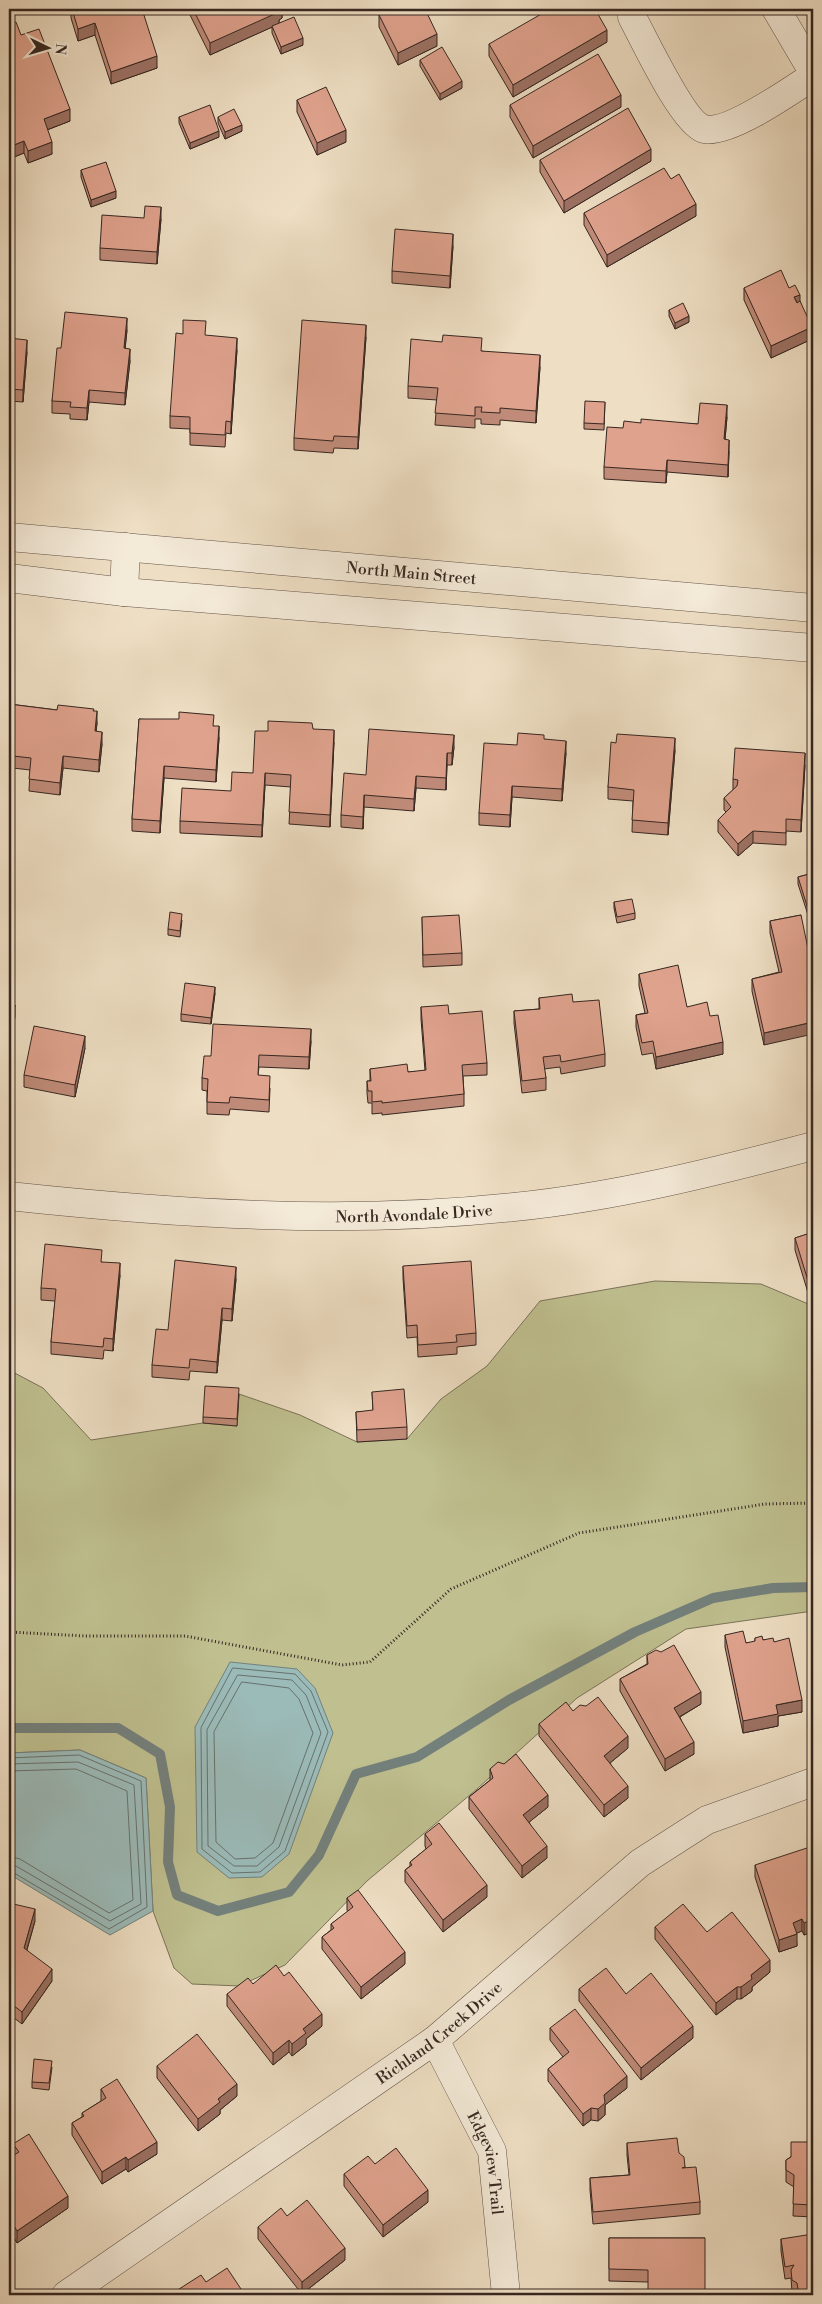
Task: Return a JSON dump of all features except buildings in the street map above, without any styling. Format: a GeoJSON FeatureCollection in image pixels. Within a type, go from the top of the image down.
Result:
{"type":"FeatureCollection","features":[{"type":"Feature","properties":{"kind":"street"},"geometry":{"type":"LineString","coordinates":[[632,17],[676,98],[694,123],[704,129],[724,128],[775,102],[813,74],[776,9]]}},
{"type":"Feature","properties":{"kind":"street","name":"North Main Street"},"geometry":{"type":"LineString","coordinates":[[9,537],[813,608]]}},
{"type":"Feature","properties":{"kind":"street"},"geometry":{"type":"LineString","coordinates":[[124,592],[126,547]]}},
{"type":"Feature","properties":{"kind":"street"},"geometry":{"type":"LineString","coordinates":[[9,578],[124,592],[813,648]]}},
{"type":"Feature","properties":{"kind":"street","name":"North Avondale Drive"},"geometry":{"type":"LineString","coordinates":[[9,1196],[123,1208],[330,1217],[410,1215],[514,1207],[641,1188],[813,1146]]}},
{"type":"Feature","properties":{"kind":"street","name":"Richland Creek Drive"},"geometry":{"type":"LineString","coordinates":[[66,2295],[435,2040],[640,1863],[707,1820],[813,1782]]}},
{"type":"Feature","properties":{"kind":"street","name":"Edgeview Trail"},"geometry":{"type":"LineString","coordinates":[[435,2040],[492,2151],[506,2295]]}},
{"type":"Feature","properties":{"kind":"path"},"geometry":{"type":"LineString","coordinates":[[9,1632],[85,1636],[185,1636],[342,1665],[370,1662],[451,1589],[579,1533],[765,1504],[813,1502]]}},
{"type":"Feature","properties":{"kind":"green space"},"geometry":{"type":"Polygon","coordinates":[[[655,1281],[761,1284],[813,1306],[813,1611],[686,1629],[577,1698],[477,1789],[367,1881],[285,1965],[239,1986],[192,1984],[174,1968],[153,1911],[146,1778],[80,1750],[9,1753],[9,1370],[43,1388],[91,1440],[203,1423],[237,1426],[239,1394],[300,1415],[357,1442],[407,1439],[441,1399],[487,1366],[540,1301],[655,1281]]]}},
{"type":"Feature","properties":{"kind":"water"},"geometry":{"type":"Polygon","coordinates":[[[230,1662],[297,1669],[315,1688],[333,1733],[289,1854],[262,1877],[229,1878],[197,1852],[195,1727],[230,1662]]]}},
{"type":"Feature","properties":{"kind":"water"},"geometry":{"type":"Polygon","coordinates":[[[80,1750],[146,1778],[153,1911],[110,1935],[9,1874],[9,1753],[80,1750]]]}},
{"type":"Feature","properties":{"kind":"waterway"},"geometry":{"type":"LineString","coordinates":[[9,1728],[118,1728],[160,1754],[170,1807],[168,1862],[177,1895],[218,1911],[289,1892],[319,1855],[356,1774],[417,1757],[509,1700],[635,1632],[713,1598],[773,1588],[813,1587]]}}]}
